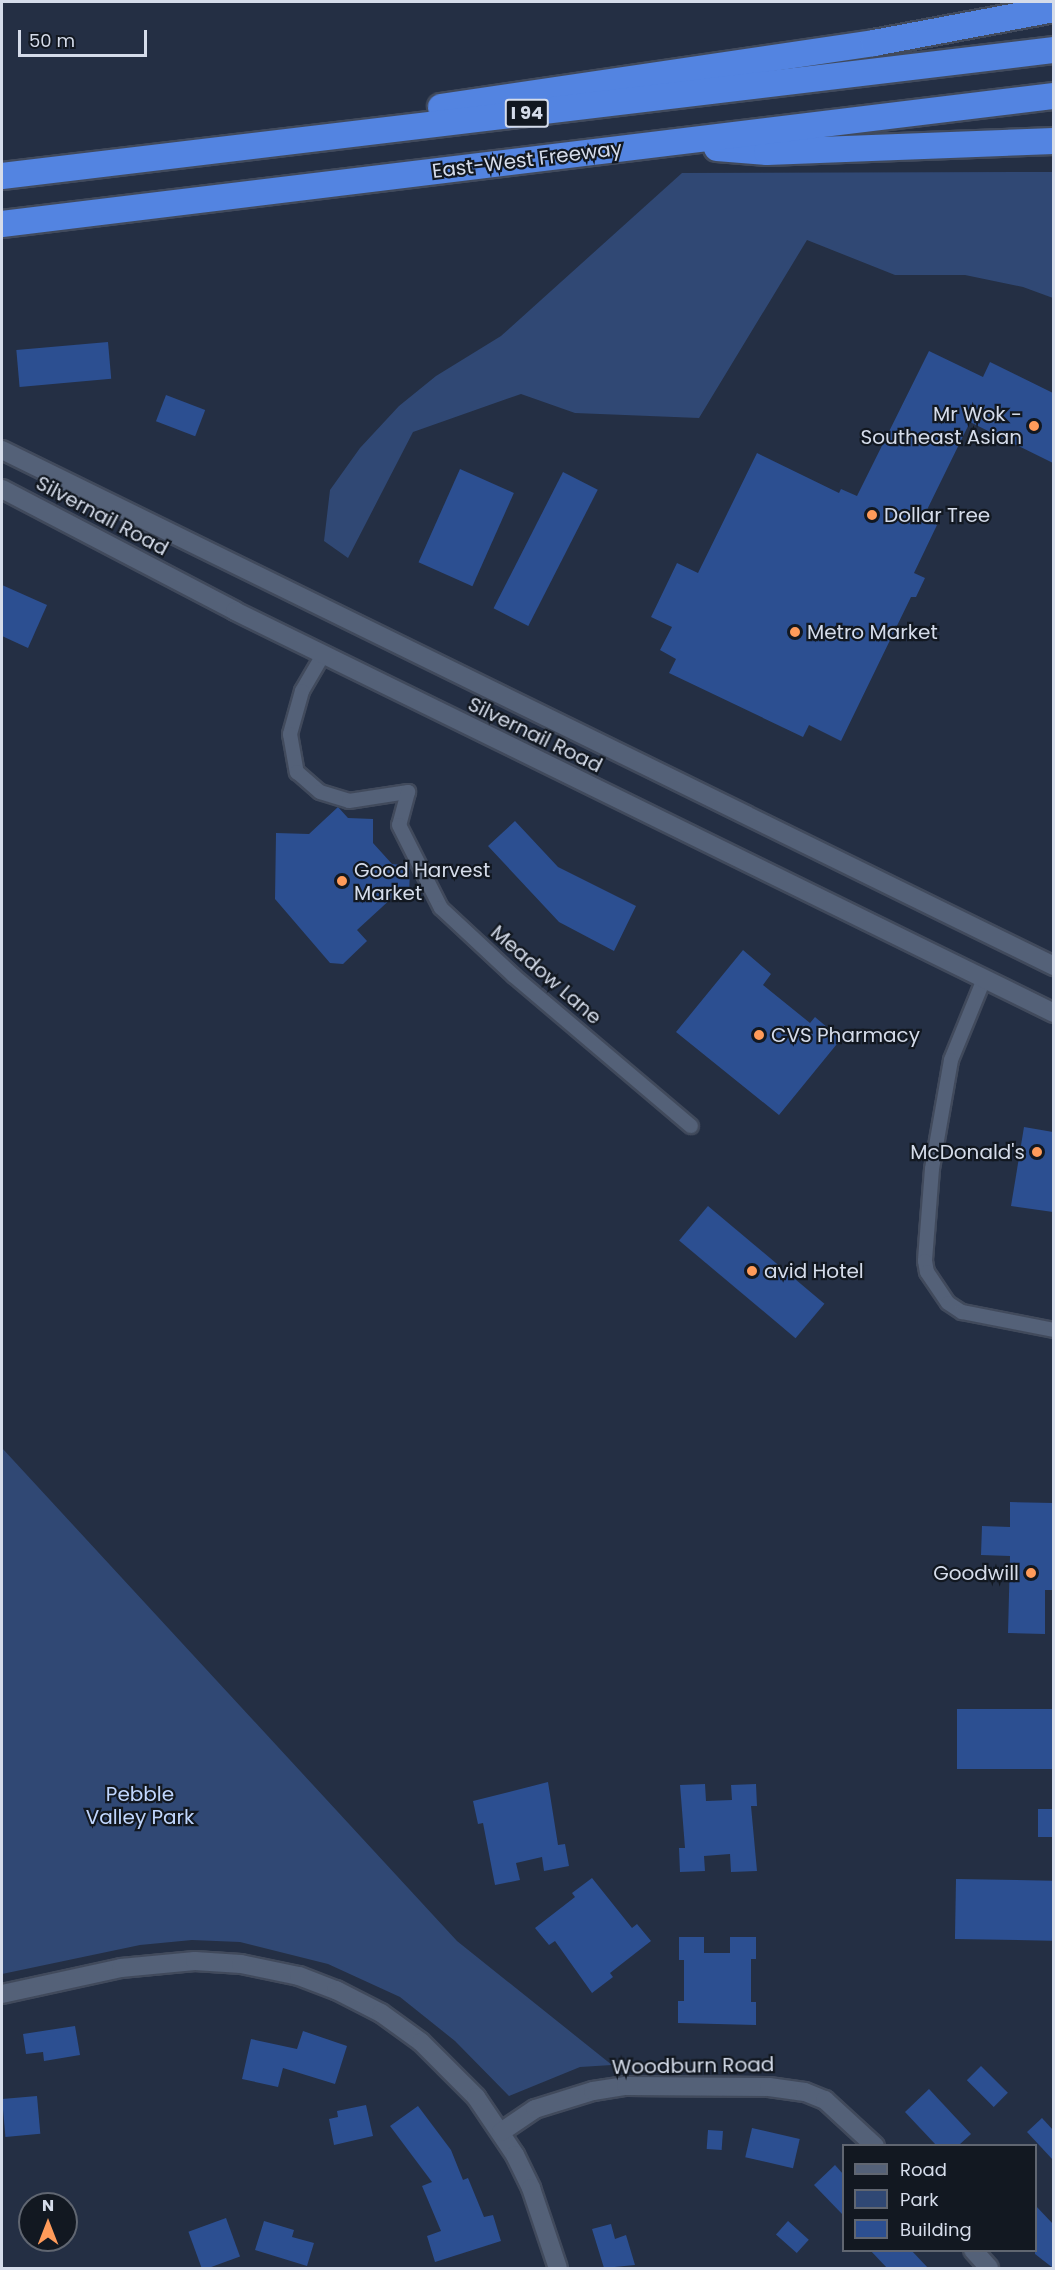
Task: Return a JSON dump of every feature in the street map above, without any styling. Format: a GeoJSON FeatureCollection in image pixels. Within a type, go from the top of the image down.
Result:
{"type":"FeatureCollection","features":[{"type":"Feature","properties":{"kind":"highway"},"geometry":{"type":"LineString","coordinates":[[164,156],[286,131],[874,44],[1053,9]]}},
{"type":"Feature","properties":{"kind":"highway","name":"I 94"},"geometry":{"type":"LineString","coordinates":[[2,176],[1053,50]]}},
{"type":"Feature","properties":{"kind":"highway","name":"East-West Freeway"},"geometry":{"type":"LineString","coordinates":[[2,224],[1053,96]]}},
{"type":"Feature","properties":{"kind":"highway"},"geometry":{"type":"LineString","coordinates":[[663,144],[767,152],[1053,141]]}},
{"type":"Feature","properties":{"kind":"street","name":"Silvernail Road"},"geometry":{"type":"LineString","coordinates":[[2,450],[1053,966]]}},
{"type":"Feature","properties":{"kind":"street","name":"Silvernail Road"},"geometry":{"type":"LineString","coordinates":[[2,489],[323,655],[1053,1013]]}},
{"type":"Feature","properties":{"kind":"street","name":"Meadow Lane"},"geometry":{"type":"LineString","coordinates":[[323,655],[302,691],[290,734],[297,772],[320,792],[349,801],[408,792],[399,825],[441,908],[514,976],[691,1126]]}},
{"type":"Feature","properties":{"kind":"street"},"geometry":{"type":"LineString","coordinates":[[984,979],[951,1060],[938,1122],[926,1231],[927,1272],[948,1303],[962,1312],[1053,1330]]}},
{"type":"Feature","properties":{"kind":"street"},"geometry":{"type":"LineString","coordinates":[[2,1994],[165,1962],[241,1964],[299,1976],[381,2013],[421,2042],[476,2097],[501,2132],[531,2188],[558,2268]]}},
{"type":"Feature","properties":{"kind":"street","name":"Woodburn Road"},"geometry":{"type":"LineString","coordinates":[[501,2132],[536,2109],[593,2091],[626,2086],[769,2087],[805,2092],[825,2100],[874,2144]]}},
{"type":"Feature","properties":{"kind":"street"},"geometry":{"type":"LineString","coordinates":[[974,2252],[989,2268]]}},
{"type":"Feature","properties":{"kind":"green space"},"geometry":{"type":"Polygon","coordinates":[[[1053,172],[1053,298],[1023,287],[965,275],[895,275],[807,240],[699,418],[575,413],[521,394],[413,432],[348,558],[324,541],[330,490],[360,448],[399,406],[436,376],[501,336],[682,173],[1053,172]]]}},
{"type":"Feature","properties":{"kind":"green space","name":"Pebble Valley Park"},"geometry":{"type":"Polygon","coordinates":[[[2,1448],[457,1941],[612,2065],[580,2067],[509,2096],[455,2041],[400,1997],[328,1964],[240,1942],[192,1940],[140,1945],[2,1974],[2,1448]]]}},
{"type":"Feature","properties":{"kind":"building"},"geometry":{"type":"Polygon","coordinates":[[[108,342],[111,379],[20,387],[16,350],[108,342]]]}},
{"type":"Feature","properties":{"kind":"building"},"geometry":{"type":"Polygon","coordinates":[[[929,351],[983,377],[990,362],[1053,393],[1053,463],[970,422],[923,518],[937,525],[914,573],[925,578],[916,597],[911,597],[841,741],[809,725],[803,737],[669,673],[676,659],[660,650],[672,627],[651,617],[677,563],[698,573],[757,453],[839,493],[841,489],[857,496],[929,351]]]}},
{"type":"Feature","properties":{"kind":"building"},"geometry":{"type":"Polygon","coordinates":[[[166,395],[205,410],[195,436],[156,421],[166,395]]]}},
{"type":"Feature","properties":{"kind":"building"},"geometry":{"type":"Polygon","coordinates":[[[460,469],[514,493],[472,586],[419,562],[460,469]]]}},
{"type":"Feature","properties":{"kind":"building"},"geometry":{"type":"Polygon","coordinates":[[[563,472],[598,490],[528,626],[494,608],[563,472]]]}},
{"type":"Feature","properties":{"kind":"building"},"geometry":{"type":"Polygon","coordinates":[[[2,585],[47,605],[28,648],[2,636],[2,585]]]}},
{"type":"Feature","properties":{"kind":"building","name":"Good Harvest Market"},"geometry":{"type":"Polygon","coordinates":[[[338,807],[348,818],[373,819],[373,843],[392,864],[410,866],[409,898],[393,897],[357,930],[367,941],[343,964],[330,963],[275,899],[276,833],[309,834],[338,807]]]}},
{"type":"Feature","properties":{"kind":"building"},"geometry":{"type":"Polygon","coordinates":[[[515,821],[558,867],[636,906],[614,951],[559,922],[488,846],[515,821]]]}},
{"type":"Feature","properties":{"kind":"building","name":"CVS Pharmacy"},"geometry":{"type":"Polygon","coordinates":[[[743,950],[771,974],[763,985],[810,1023],[815,1017],[841,1039],[779,1115],[676,1032],[743,950]]]}},
{"type":"Feature","properties":{"kind":"building","name":"McDonald's"},"geometry":{"type":"Polygon","coordinates":[[[1024,1127],[1053,1132],[1053,1212],[1011,1206],[1024,1127]]]}},
{"type":"Feature","properties":{"kind":"building","name":"avid Hotel"},"geometry":{"type":"Polygon","coordinates":[[[708,1206],[824,1304],[796,1338],[679,1240],[708,1206]]]}},
{"type":"Feature","properties":{"kind":"building","name":"Goodwill"},"geometry":{"type":"Polygon","coordinates":[[[1010,1502],[1053,1503],[1053,1590],[1045,1590],[1045,1634],[1008,1633],[1010,1556],[981,1555],[982,1526],[1010,1527],[1010,1502]]]}},
{"type":"Feature","properties":{"kind":"building"},"geometry":{"type":"Polygon","coordinates":[[[957,1709],[1053,1709],[1053,1769],[957,1769],[957,1709]]]}},
{"type":"Feature","properties":{"kind":"building"},"geometry":{"type":"Polygon","coordinates":[[[548,1782],[558,1845],[565,1844],[569,1866],[544,1871],[542,1857],[516,1863],[520,1880],[495,1885],[483,1823],[478,1824],[473,1801],[548,1782]]]}},
{"type":"Feature","properties":{"kind":"building"},"geometry":{"type":"Polygon","coordinates":[[[705,1784],[706,1801],[732,1800],[731,1785],[756,1784],[757,1806],[751,1806],[757,1871],[731,1872],[730,1854],[704,1856],[705,1871],[680,1872],[679,1848],[685,1848],[680,1785],[705,1784]]]}},
{"type":"Feature","properties":{"kind":"building"},"geometry":{"type":"Polygon","coordinates":[[[1038,1809],[1053,1809],[1053,1837],[1038,1837],[1038,1809]]]}},
{"type":"Feature","properties":{"kind":"building"},"geometry":{"type":"Polygon","coordinates":[[[592,1878],[632,1928],[637,1924],[651,1941],[610,1973],[613,1977],[592,1993],[555,1941],[549,1945],[535,1928],[575,1897],[572,1893],[592,1878]]]}},
{"type":"Feature","properties":{"kind":"building"},"geometry":{"type":"Polygon","coordinates":[[[956,1879],[1053,1881],[1052,1941],[955,1939],[956,1879]]]}},
{"type":"Feature","properties":{"kind":"building"},"geometry":{"type":"Polygon","coordinates":[[[679,1937],[704,1937],[704,1953],[730,1953],[730,1937],[756,1937],[756,1959],[751,1959],[751,2002],[756,2002],[756,2025],[678,2023],[678,2001],[684,2001],[684,1960],[679,1960],[679,1937]]]}},
{"type":"Feature","properties":{"kind":"building"},"geometry":{"type":"Polygon","coordinates":[[[75,2026],[80,2055],[44,2061],[43,2052],[26,2054],[23,2034],[75,2026]]]}},
{"type":"Feature","properties":{"kind":"building"},"geometry":{"type":"Polygon","coordinates":[[[303,2031],[347,2046],[335,2084],[283,2068],[278,2087],[242,2079],[251,2039],[297,2049],[303,2031]]]}},
{"type":"Feature","properties":{"kind":"building"},"geometry":{"type":"Polygon","coordinates":[[[981,2066],[1008,2093],[994,2107],[967,2080],[981,2066]]]}},
{"type":"Feature","properties":{"kind":"building"},"geometry":{"type":"Polygon","coordinates":[[[929,2089],[971,2134],[960,2144],[935,2144],[905,2112],[929,2089]]]}},
{"type":"Feature","properties":{"kind":"building"},"geometry":{"type":"Polygon","coordinates":[[[37,2096],[40,2134],[5,2137],[2,2099],[37,2096]]]}},
{"type":"Feature","properties":{"kind":"building"},"geometry":{"type":"Polygon","coordinates":[[[366,2105],[373,2136],[334,2145],[329,2119],[338,2117],[337,2111],[366,2105]]]}},
{"type":"Feature","properties":{"kind":"building"},"geometry":{"type":"Polygon","coordinates":[[[418,2106],[451,2150],[463,2180],[468,2178],[484,2217],[493,2215],[501,2241],[435,2262],[427,2236],[441,2231],[422,2186],[432,2182],[390,2126],[418,2106]]]}},
{"type":"Feature","properties":{"kind":"building"},"geometry":{"type":"Polygon","coordinates":[[[1042,2118],[1053,2130],[1053,2160],[1027,2132],[1042,2118]]]}},
{"type":"Feature","properties":{"kind":"building"},"geometry":{"type":"Polygon","coordinates":[[[752,2128],[800,2139],[793,2168],[745,2157],[752,2128]]]}},
{"type":"Feature","properties":{"kind":"building"},"geometry":{"type":"Polygon","coordinates":[[[708,2130],[723,2131],[722,2150],[707,2149],[708,2130]]]}},
{"type":"Feature","properties":{"kind":"building"},"geometry":{"type":"Polygon","coordinates":[[[835,2165],[842,2173],[842,2214],[814,2185],[835,2165]]]}},
{"type":"Feature","properties":{"kind":"building"},"geometry":{"type":"Polygon","coordinates":[[[1037,2207],[1053,2224],[1053,2268],[1035,2254],[1037,2252],[1037,2207]]]}},
{"type":"Feature","properties":{"kind":"building"},"geometry":{"type":"Polygon","coordinates":[[[226,2218],[240,2257],[209,2268],[202,2268],[188,2232],[226,2218]]]}},
{"type":"Feature","properties":{"kind":"building"},"geometry":{"type":"Polygon","coordinates":[[[264,2221],[294,2230],[292,2237],[314,2243],[307,2266],[255,2250],[264,2221]]]}},
{"type":"Feature","properties":{"kind":"building"},"geometry":{"type":"Polygon","coordinates":[[[788,2221],[809,2240],[797,2253],[776,2234],[788,2221]]]}},
{"type":"Feature","properties":{"kind":"building"},"geometry":{"type":"Polygon","coordinates":[[[611,2224],[615,2239],[626,2235],[635,2265],[604,2268],[592,2229],[611,2224]]]}},
{"type":"Feature","properties":{"kind":"building"},"geometry":{"type":"Polygon","coordinates":[[[872,2252],[913,2252],[928,2268],[887,2268],[872,2252]]]}},
{"type":"Feature","properties":{"kind":"place","name":"Mr Wok - Southeast Asian"},"geometry":{"type":"Point","coordinates":[1034,426]}},
{"type":"Feature","properties":{"kind":"place","name":"Dollar Tree"},"geometry":{"type":"Point","coordinates":[872,515]}},
{"type":"Feature","properties":{"kind":"place","name":"Metro Market"},"geometry":{"type":"Point","coordinates":[795,632]}},
{"type":"Feature","properties":{"kind":"place","name":"Good Harvest Market"},"geometry":{"type":"Point","coordinates":[342,881]}},
{"type":"Feature","properties":{"kind":"place","name":"CVS Pharmacy"},"geometry":{"type":"Point","coordinates":[759,1035]}},
{"type":"Feature","properties":{"kind":"place","name":"McDonald's"},"geometry":{"type":"Point","coordinates":[1037,1152]}},
{"type":"Feature","properties":{"kind":"place","name":"avid Hotel"},"geometry":{"type":"Point","coordinates":[752,1271]}},
{"type":"Feature","properties":{"kind":"place","name":"Goodwill"},"geometry":{"type":"Point","coordinates":[1031,1573]}}]}
